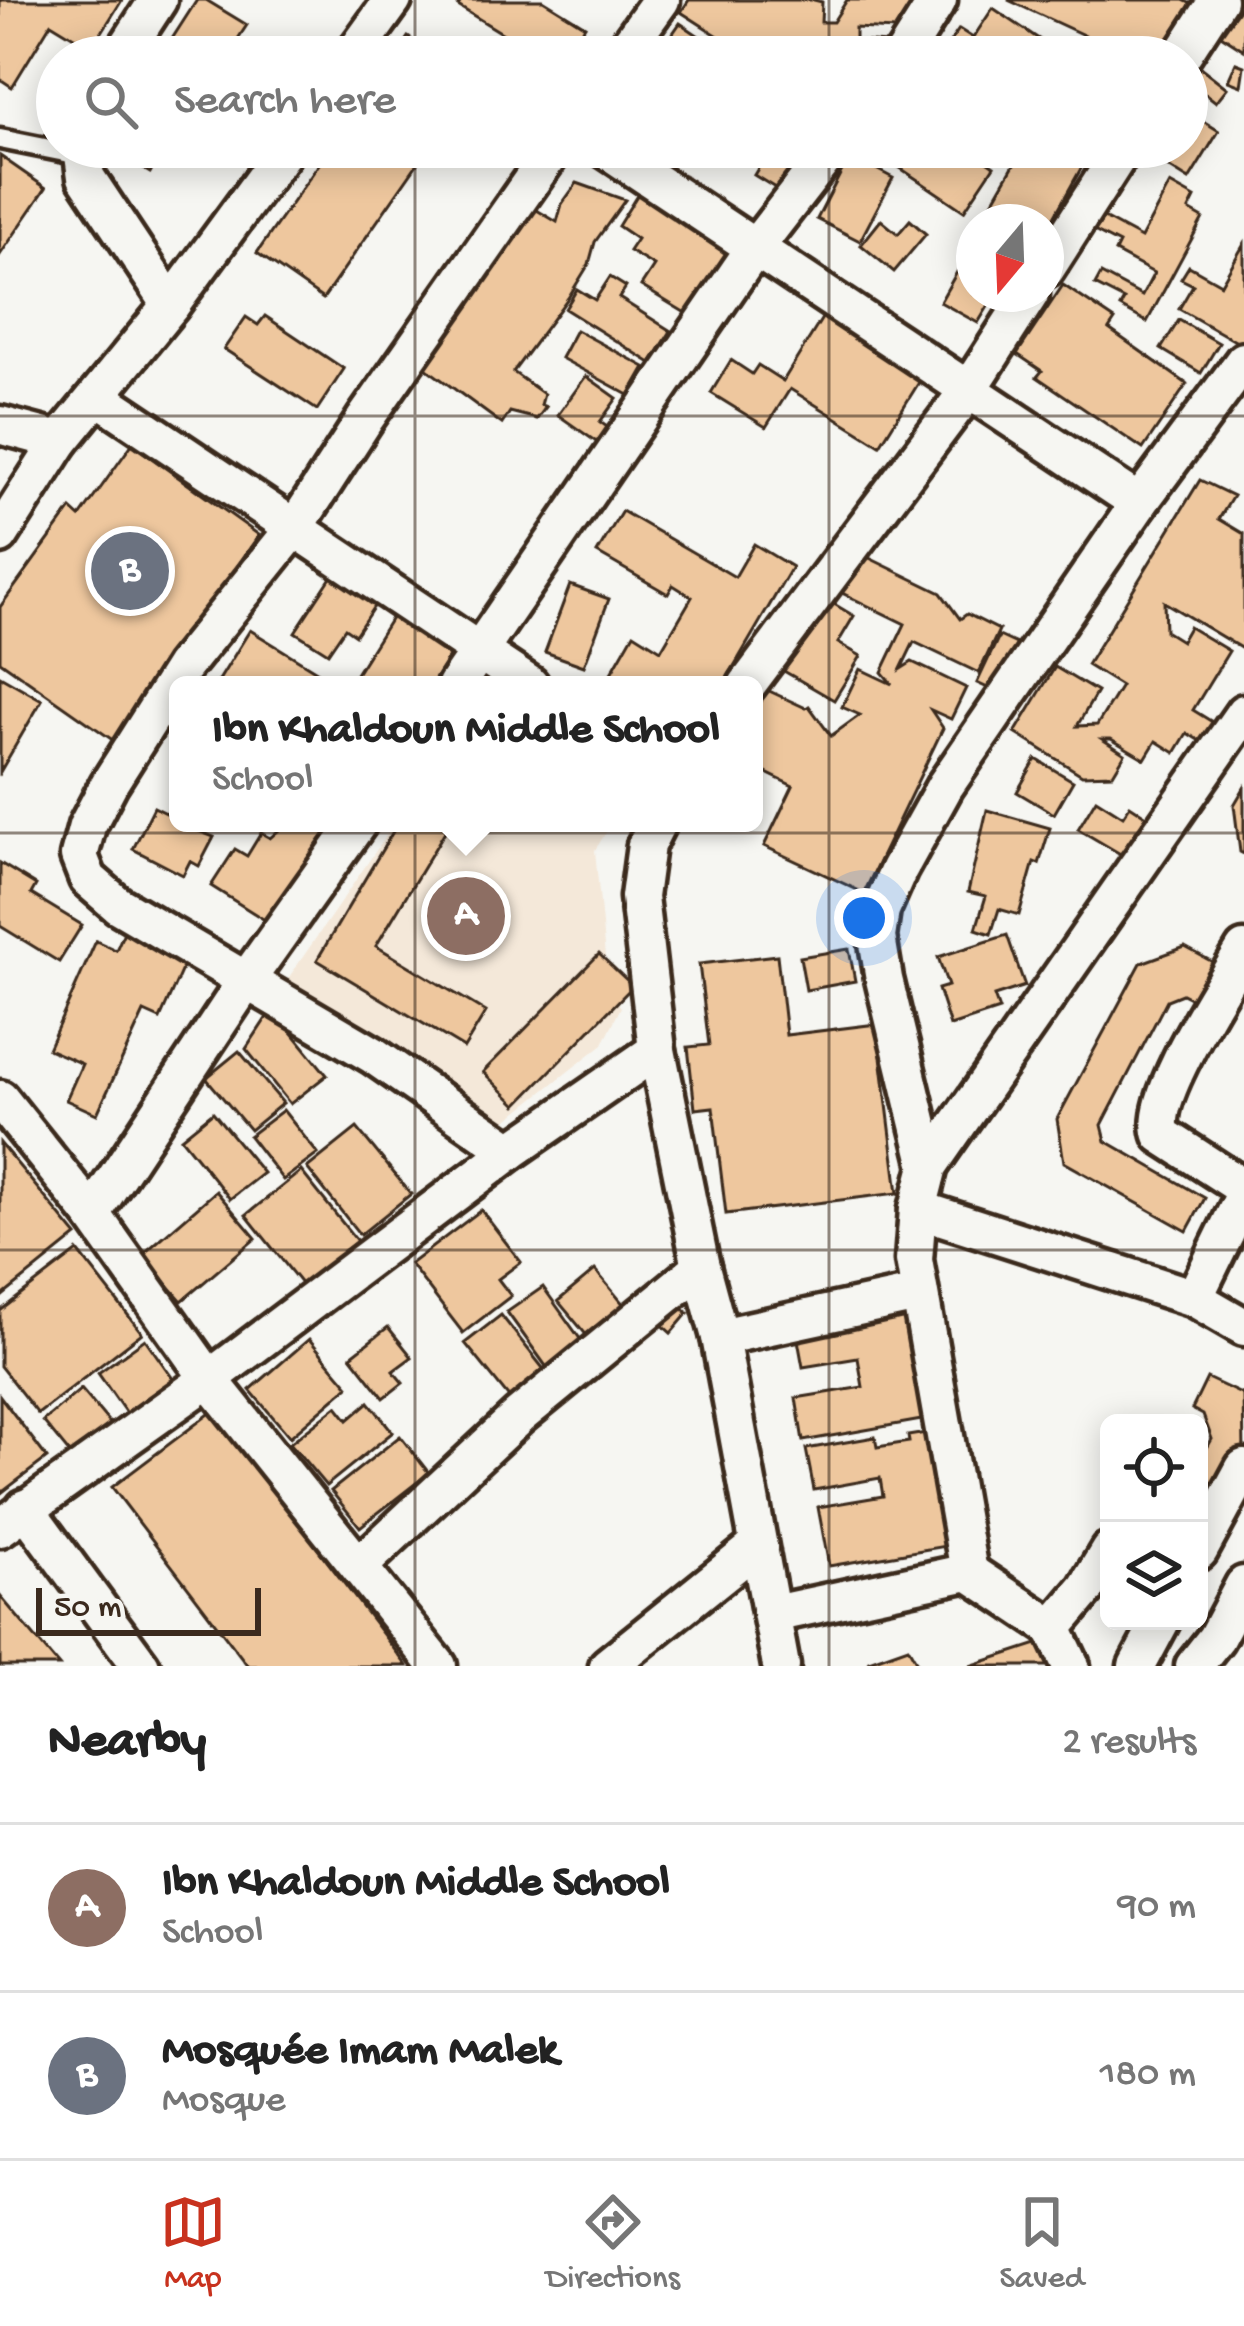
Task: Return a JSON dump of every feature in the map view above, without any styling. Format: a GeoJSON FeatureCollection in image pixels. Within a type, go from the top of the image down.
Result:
{"type":"FeatureCollection","features":[{"type":"Feature","properties":{"kind":"street"},"geometry":{"type":"LineString","coordinates":[[135,36],[158,0]]}},
{"type":"Feature","properties":{"kind":"street"},"geometry":{"type":"LineString","coordinates":[[367,36],[393,0]]}},
{"type":"Feature","properties":{"kind":"street"},"geometry":{"type":"LineString","coordinates":[[635,36],[662,0]]}},
{"type":"Feature","properties":{"kind":"street"},"geometry":{"type":"LineString","coordinates":[[915,36],[938,0]]}},
{"type":"Feature","properties":{"kind":"street"},"geometry":{"type":"LineString","coordinates":[[1195,36],[1218,0]]}},
{"type":"Feature","properties":{"kind":"street"},"geometry":{"type":"LineString","coordinates":[[86,168],[92,189],[171,305]]}},
{"type":"Feature","properties":{"kind":"street"},"geometry":{"type":"LineString","coordinates":[[0,536],[60,441],[171,305],[272,168]]}},
{"type":"Feature","properties":{"kind":"street"},"geometry":{"type":"LineString","coordinates":[[178,676],[296,526],[540,168]]}},
{"type":"Feature","properties":{"kind":"street"},"geometry":{"type":"LineString","coordinates":[[633,168],[1139,503]]}},
{"type":"Feature","properties":{"kind":"street"},"geometry":{"type":"LineString","coordinates":[[462,676],[754,249],[817,168]]}},
{"type":"Feature","properties":{"kind":"street"},"geometry":{"type":"LineString","coordinates":[[1064,241],[1111,168]]}},
{"type":"Feature","properties":{"kind":"street"},"geometry":{"type":"LineString","coordinates":[[754,676],[967,392],[1018,312]]}},
{"type":"Feature","properties":{"kind":"street"},"geometry":{"type":"LineString","coordinates":[[929,1166],[884,979],[877,937],[881,910],[898,869],[945,786],[1139,503],[1244,361]]}},
{"type":"Feature","properties":{"kind":"street"},"geometry":{"type":"LineString","coordinates":[[97,396],[517,676]]}},
{"type":"Feature","properties":{"kind":"street"},"geometry":{"type":"LineString","coordinates":[[0,425],[60,441]]}},
{"type":"Feature","properties":{"kind":"street"},"geometry":{"type":"LineString","coordinates":[[169,690],[87,826],[80,856],[88,879],[118,904],[373,1055],[511,1150]]}},
{"type":"Feature","properties":{"kind":"street"},"geometry":{"type":"LineString","coordinates":[[969,1572],[914,1260],[918,1209],[929,1166],[1244,713]]}},
{"type":"Feature","properties":{"kind":"street"},"geometry":{"type":"LineString","coordinates":[[92,1214],[248,978],[352,832]]}},
{"type":"Feature","properties":{"kind":"street"},"geometry":{"type":"LineString","coordinates":[[652,832],[646,845],[639,897],[658,1050],[700,1267],[720,1336],[781,1666]]}},
{"type":"Feature","properties":{"kind":"street"},"geometry":{"type":"LineString","coordinates":[[1194,1298],[1244,1192],[1180,1149],[1158,1126],[1176,1069],[1244,950]]}},
{"type":"Feature","properties":{"kind":"street"},"geometry":{"type":"LineString","coordinates":[[141,1666],[12,1518],[209,1379],[511,1150],[658,1050]]}},
{"type":"Feature","properties":{"kind":"street"},"geometry":{"type":"LineString","coordinates":[[0,1099],[92,1214],[209,1379],[438,1666]]}},
{"type":"Feature","properties":{"kind":"street"},"geometry":{"type":"LineString","coordinates":[[918,1209],[1194,1298],[1244,1327]]}},
{"type":"Feature","properties":{"kind":"street"},"geometry":{"type":"LineString","coordinates":[[360,1565],[519,1415],[700,1267]]}},
{"type":"Feature","properties":{"kind":"street"},"geometry":{"type":"LineString","coordinates":[[720,1336],[918,1294]]}},
{"type":"Feature","properties":{"kind":"street"},"geometry":{"type":"LineString","coordinates":[[1208,1534],[1244,1468]]}},
{"type":"Feature","properties":{"kind":"street"},"geometry":{"type":"LineString","coordinates":[[608,1666],[757,1546]]}},
{"type":"Feature","properties":{"kind":"street"},"geometry":{"type":"LineString","coordinates":[[1054,1628],[1100,1565]]}},
{"type":"Feature","properties":{"kind":"street"},"geometry":{"type":"LineString","coordinates":[[773,1614],[969,1572],[1054,1628],[1071,1666]]}},
{"type":"Feature","properties":{"kind":"street"},"geometry":{"type":"LineString","coordinates":[[1194,1666],[1244,1585]]}},
{"type":"Feature","properties":{"kind":"street"},"geometry":{"type":"LineString","coordinates":[[1137,1666],[1156,1630]]}},
{"type":"Feature","properties":{"kind":"lane"},"geometry":{"type":"LineString","coordinates":[[0,139],[36,144]]}},
{"type":"Feature","properties":{"kind":"shaded area"},"geometry":{"type":"Polygon","coordinates":[[[389,832],[606,832],[595,850],[608,989],[621,1007],[603,1044],[499,1126],[285,983],[389,832]]]}},
{"type":"Feature","properties":{"kind":"building"},"geometry":{"type":"Polygon","coordinates":[[[0,0],[122,0],[100,36],[72,36],[51,23],[43,36],[36,36],[36,48],[12,87],[0,79],[0,0]]]}},
{"type":"Feature","properties":{"kind":"building"},"geometry":{"type":"Polygon","coordinates":[[[197,0],[206,0],[247,25],[240,36],[174,36],[197,0]]]}},
{"type":"Feature","properties":{"kind":"building"},"geometry":{"type":"Polygon","coordinates":[[[462,0],[543,0],[585,26],[579,36],[507,36],[458,6],[462,0]]]}},
{"type":"Feature","properties":{"kind":"building"},"geometry":{"type":"Polygon","coordinates":[[[689,0],[814,0],[822,2],[821,22],[833,22],[847,0],[918,0],[916,31],[855,28],[855,36],[718,36],[681,12],[689,0]]]}},
{"type":"Feature","properties":{"kind":"building"},"geometry":{"type":"Polygon","coordinates":[[[1008,0],[1183,0],[1196,6],[1182,36],[1086,36],[1008,0]]]}},
{"type":"Feature","properties":{"kind":"building"},"geometry":{"type":"Polygon","coordinates":[[[1244,2],[1244,50],[1221,35],[1244,2]]]}},
{"type":"Feature","properties":{"kind":"building"},"geometry":{"type":"Polygon","coordinates":[[[993,8],[1034,36],[974,36],[993,8]]]}},
{"type":"Feature","properties":{"kind":"building"},"geometry":{"type":"Polygon","coordinates":[[[680,23],[699,36],[671,36],[680,23]]]}},
{"type":"Feature","properties":{"kind":"building"},"geometry":{"type":"Polygon","coordinates":[[[1236,63],[1244,66],[1241,86],[1228,81],[1236,63]]]}},
{"type":"Feature","properties":{"kind":"building"},"geometry":{"type":"Polygon","coordinates":[[[1208,73],[1227,88],[1216,102],[1208,96],[1208,73]]]}},
{"type":"Feature","properties":{"kind":"building"},"geometry":{"type":"Polygon","coordinates":[[[1208,124],[1219,131],[1208,149],[1208,124]]]}},
{"type":"Feature","properties":{"kind":"building"},"geometry":{"type":"Polygon","coordinates":[[[0,156],[46,188],[0,255],[0,156]]]}},
{"type":"Feature","properties":{"kind":"building"},"geometry":{"type":"Polygon","coordinates":[[[316,168],[414,168],[323,299],[257,253],[316,168]]]}},
{"type":"Feature","properties":{"kind":"building"},"geometry":{"type":"Polygon","coordinates":[[[654,168],[752,242],[702,323],[641,286],[654,266],[629,251],[637,239],[618,226],[654,168]]]}},
{"type":"Feature","properties":{"kind":"building"},"geometry":{"type":"Polygon","coordinates":[[[758,168],[794,168],[780,191],[754,175],[758,168]]]}},
{"type":"Feature","properties":{"kind":"building"},"geometry":{"type":"Polygon","coordinates":[[[843,168],[874,168],[893,178],[860,241],[817,219],[843,168]]]}},
{"type":"Feature","properties":{"kind":"building"},"geometry":{"type":"Polygon","coordinates":[[[900,168],[993,168],[969,204],[956,206],[900,168]]]}},
{"type":"Feature","properties":{"kind":"building"},"geometry":{"type":"Polygon","coordinates":[[[1012,168],[1081,168],[1061,204],[991,204],[1012,168]]]}},
{"type":"Feature","properties":{"kind":"building"},"geometry":{"type":"Polygon","coordinates":[[[1170,168],[1196,168],[1189,180],[1170,168]]]}},
{"type":"Feature","properties":{"kind":"building"},"geometry":{"type":"Polygon","coordinates":[[[577,183],[625,200],[595,242],[589,264],[568,298],[513,372],[544,394],[541,405],[546,407],[537,419],[510,412],[502,424],[423,366],[535,209],[557,222],[562,204],[577,183]]]}},
{"type":"Feature","properties":{"kind":"building"},"geometry":{"type":"Polygon","coordinates":[[[1170,184],[1195,198],[1189,210],[1203,218],[1147,322],[1120,307],[1124,300],[1095,285],[1101,274],[1142,296],[1154,273],[1115,252],[1119,244],[1094,231],[1102,217],[1141,238],[1170,184]]]}},
{"type":"Feature","properties":{"kind":"building"},"geometry":{"type":"Polygon","coordinates":[[[881,220],[898,234],[910,220],[926,234],[894,272],[861,245],[881,220]]]}},
{"type":"Feature","properties":{"kind":"building"},"geometry":{"type":"Polygon","coordinates":[[[1244,244],[1244,346],[1179,309],[1193,285],[1181,279],[1189,266],[1221,284],[1244,244]]]}},
{"type":"Feature","properties":{"kind":"building"},"geometry":{"type":"Polygon","coordinates":[[[956,274],[956,311],[940,302],[956,274]]]}},
{"type":"Feature","properties":{"kind":"building"},"geometry":{"type":"Polygon","coordinates":[[[610,277],[626,287],[619,298],[671,331],[651,363],[565,309],[577,289],[595,300],[610,277]]]}},
{"type":"Feature","properties":{"kind":"building"},"geometry":{"type":"Polygon","coordinates":[[[1064,286],[1115,320],[1109,329],[1187,384],[1143,449],[1037,377],[1042,371],[1017,354],[1045,312],[1064,312],[1064,286]]]}},
{"type":"Feature","properties":{"kind":"building"},"geometry":{"type":"Polygon","coordinates":[[[837,294],[936,355],[880,445],[790,389],[766,427],[711,393],[731,360],[752,374],[758,365],[783,381],[837,294]]]}},
{"type":"Feature","properties":{"kind":"building"},"geometry":{"type":"Polygon","coordinates":[[[958,312],[985,312],[978,323],[958,312]]]}},
{"type":"Feature","properties":{"kind":"building"},"geometry":{"type":"Polygon","coordinates":[[[265,316],[344,369],[317,410],[224,349],[246,317],[258,325],[265,316]]]}},
{"type":"Feature","properties":{"kind":"building"},"geometry":{"type":"Polygon","coordinates":[[[1179,320],[1219,343],[1201,373],[1161,349],[1179,320]]]}},
{"type":"Feature","properties":{"kind":"building"},"geometry":{"type":"Polygon","coordinates":[[[576,330],[645,367],[629,395],[561,358],[576,330]]]}},
{"type":"Feature","properties":{"kind":"building"},"geometry":{"type":"Polygon","coordinates":[[[586,376],[617,398],[600,422],[613,431],[602,446],[558,415],[586,376]]]}},
{"type":"Feature","properties":{"kind":"building"},"geometry":{"type":"Polygon","coordinates":[[[132,444],[259,535],[114,741],[0,661],[0,607],[71,509],[80,517],[132,444]]]}},
{"type":"Feature","properties":{"kind":"building"},"geometry":{"type":"Polygon","coordinates":[[[1200,480],[1233,496],[1219,519],[1244,534],[1244,650],[1164,602],[1165,631],[1181,641],[1189,627],[1229,651],[1193,710],[1214,723],[1203,743],[1187,733],[1175,753],[1156,741],[1145,759],[1111,739],[1102,739],[1125,754],[1113,774],[1082,775],[1015,733],[1055,667],[1097,692],[1077,726],[1097,725],[1121,686],[1087,665],[1200,480]]]}},
{"type":"Feature","properties":{"kind":"building"},"geometry":{"type":"Polygon","coordinates":[[[622,511],[735,577],[754,544],[792,567],[728,676],[609,676],[634,633],[661,650],[692,597],[673,585],[668,594],[597,553],[622,511]]]}},
{"type":"Feature","properties":{"kind":"building"},"geometry":{"type":"Polygon","coordinates":[[[351,547],[394,576],[355,635],[345,628],[328,653],[295,632],[351,547]]]}},
{"type":"Feature","properties":{"kind":"building"},"geometry":{"type":"Polygon","coordinates":[[[857,552],[941,593],[960,619],[967,614],[999,630],[979,673],[914,642],[901,669],[912,662],[966,688],[951,719],[931,710],[943,728],[864,893],[764,846],[793,786],[763,771],[763,695],[767,690],[809,706],[831,736],[860,715],[842,707],[860,669],[892,684],[882,672],[905,624],[838,591],[857,552]]]}},
{"type":"Feature","properties":{"kind":"building"},"geometry":{"type":"Polygon","coordinates":[[[570,585],[609,599],[584,666],[545,652],[570,585]]]}},
{"type":"Feature","properties":{"kind":"building"},"geometry":{"type":"Polygon","coordinates":[[[824,598],[854,616],[838,643],[861,656],[834,700],[782,670],[824,598]]]}},
{"type":"Feature","properties":{"kind":"building"},"geometry":{"type":"Polygon","coordinates":[[[398,607],[457,644],[437,676],[355,676],[398,607]]]}},
{"type":"Feature","properties":{"kind":"building"},"geometry":{"type":"Polygon","coordinates":[[[250,630],[323,675],[322,676],[222,676],[250,630]]]}},
{"type":"Feature","properties":{"kind":"building"},"geometry":{"type":"Polygon","coordinates":[[[999,636],[1025,648],[1003,695],[977,683],[999,636]]]}},
{"type":"Feature","properties":{"kind":"building"},"geometry":{"type":"Polygon","coordinates":[[[0,676],[42,700],[0,772],[0,676]]]}},
{"type":"Feature","properties":{"kind":"building"},"geometry":{"type":"Polygon","coordinates":[[[1036,759],[1073,781],[1054,814],[1017,792],[1036,759]]]}},
{"type":"Feature","properties":{"kind":"building"},"geometry":{"type":"Polygon","coordinates":[[[1244,788],[1244,854],[1234,805],[1244,788]]]}},
{"type":"Feature","properties":{"kind":"building"},"geometry":{"type":"Polygon","coordinates":[[[1096,799],[1123,816],[1130,805],[1153,820],[1129,859],[1078,829],[1096,799]]]}},
{"type":"Feature","properties":{"kind":"building"},"geometry":{"type":"Polygon","coordinates":[[[154,807],[169,814],[169,832],[214,837],[199,866],[190,861],[183,875],[133,849],[154,807]]]}},
{"type":"Feature","properties":{"kind":"building"},"geometry":{"type":"Polygon","coordinates":[[[987,810],[1050,828],[1039,864],[1034,862],[1019,915],[999,909],[991,934],[976,929],[986,896],[968,892],[987,810]]]}},
{"type":"Feature","properties":{"kind":"building"},"geometry":{"type":"Polygon","coordinates":[[[277,832],[328,832],[271,924],[211,886],[235,849],[247,856],[261,833],[270,838],[277,832]]]}},
{"type":"Feature","properties":{"kind":"building"},"geometry":{"type":"Polygon","coordinates":[[[393,832],[445,832],[376,946],[486,1012],[464,1048],[317,960],[393,832]]]}},
{"type":"Feature","properties":{"kind":"building"},"geometry":{"type":"Polygon","coordinates":[[[0,863],[36,885],[31,894],[82,925],[59,962],[0,926],[0,863]]]}},
{"type":"Feature","properties":{"kind":"building"},"geometry":{"type":"Polygon","coordinates":[[[124,932],[186,960],[160,1019],[144,1012],[97,1114],[66,1100],[82,1064],[48,1049],[96,941],[116,950],[124,932]]]}},
{"type":"Feature","properties":{"kind":"building"},"geometry":{"type":"Polygon","coordinates":[[[1007,935],[1025,986],[994,996],[999,1010],[950,1026],[938,989],[948,986],[938,957],[1007,935]]]}},
{"type":"Feature","properties":{"kind":"building"},"geometry":{"type":"Polygon","coordinates":[[[1185,947],[1220,966],[1200,1003],[1182,994],[1167,1000],[1102,1125],[1106,1141],[1205,1198],[1187,1231],[1064,1162],[1057,1119],[1141,963],[1185,947]]]}},
{"type":"Feature","properties":{"kind":"building"},"geometry":{"type":"Polygon","coordinates":[[[849,949],[855,981],[806,990],[800,957],[849,949]]]}},
{"type":"Feature","properties":{"kind":"building"},"geometry":{"type":"Polygon","coordinates":[[[599,954],[633,986],[517,1105],[483,1072],[599,954]]]}},
{"type":"Feature","properties":{"kind":"building"},"geometry":{"type":"Polygon","coordinates":[[[777,955],[786,1035],[877,1024],[898,1193],[726,1214],[713,1107],[695,1109],[688,1047],[709,1045],[699,964],[777,955]]]}},
{"type":"Feature","properties":{"kind":"building"},"geometry":{"type":"Polygon","coordinates":[[[271,1011],[292,1021],[292,1032],[327,1075],[290,1104],[246,1049],[271,1011]]]}},
{"type":"Feature","properties":{"kind":"building"},"geometry":{"type":"Polygon","coordinates":[[[239,1051],[283,1103],[250,1130],[206,1078],[239,1051]]]}},
{"type":"Feature","properties":{"kind":"building"},"geometry":{"type":"Polygon","coordinates":[[[283,1110],[318,1154],[283,1180],[249,1136],[283,1110]]]}},
{"type":"Feature","properties":{"kind":"building"},"geometry":{"type":"Polygon","coordinates":[[[213,1112],[263,1173],[230,1199],[181,1138],[213,1112]]]}},
{"type":"Feature","properties":{"kind":"building"},"geometry":{"type":"Polygon","coordinates":[[[357,1128],[411,1194],[360,1235],[307,1168],[357,1128]]]}},
{"type":"Feature","properties":{"kind":"building"},"geometry":{"type":"Polygon","coordinates":[[[0,1143],[77,1236],[0,1298],[0,1143]]]}},
{"type":"Feature","properties":{"kind":"building"},"geometry":{"type":"Polygon","coordinates":[[[301,1171],[357,1241],[302,1285],[246,1215],[301,1171]]]}},
{"type":"Feature","properties":{"kind":"building"},"geometry":{"type":"Polygon","coordinates":[[[216,1191],[256,1238],[182,1301],[142,1255],[216,1191]]]}},
{"type":"Feature","properties":{"kind":"building"},"geometry":{"type":"Polygon","coordinates":[[[481,1210],[521,1262],[498,1279],[511,1296],[463,1333],[410,1264],[481,1210]]]}},
{"type":"Feature","properties":{"kind":"building"},"geometry":{"type":"Polygon","coordinates":[[[78,1251],[142,1333],[38,1414],[0,1366],[0,1311],[78,1251]]]}},
{"type":"Feature","properties":{"kind":"building"},"geometry":{"type":"Polygon","coordinates":[[[595,1270],[625,1306],[588,1337],[558,1301],[595,1270]]]}},
{"type":"Feature","properties":{"kind":"building"},"geometry":{"type":"Polygon","coordinates":[[[543,1287],[588,1350],[548,1369],[507,1312],[543,1287]]]}},
{"type":"Feature","properties":{"kind":"building"},"geometry":{"type":"Polygon","coordinates":[[[923,1296],[944,1416],[803,1441],[796,1398],[863,1387],[858,1358],[803,1367],[796,1329],[923,1296]]]}},
{"type":"Feature","properties":{"kind":"building"},"geometry":{"type":"Polygon","coordinates":[[[677,1304],[688,1313],[671,1333],[661,1324],[677,1304]]]}},
{"type":"Feature","properties":{"kind":"building"},"geometry":{"type":"Polygon","coordinates":[[[501,1315],[550,1377],[515,1405],[465,1343],[501,1315]]]}},
{"type":"Feature","properties":{"kind":"building"},"geometry":{"type":"Polygon","coordinates":[[[388,1327],[412,1357],[393,1371],[403,1383],[384,1398],[351,1356],[388,1327]]]}},
{"type":"Feature","properties":{"kind":"building"},"geometry":{"type":"Polygon","coordinates":[[[145,1339],[176,1383],[128,1416],[98,1373],[145,1339]]]}},
{"type":"Feature","properties":{"kind":"building"},"geometry":{"type":"Polygon","coordinates":[[[309,1339],[349,1386],[290,1437],[250,1390],[309,1339]]]}},
{"type":"Feature","properties":{"kind":"building"},"geometry":{"type":"Polygon","coordinates":[[[1207,1378],[1243,1395],[1244,1453],[1208,1515],[1208,1446],[1212,1439],[1208,1414],[1192,1409],[1207,1378]]]}},
{"type":"Feature","properties":{"kind":"building"},"geometry":{"type":"Polygon","coordinates":[[[81,1389],[113,1427],[74,1459],[43,1421],[81,1389]]]}},
{"type":"Feature","properties":{"kind":"building"},"geometry":{"type":"Polygon","coordinates":[[[0,1396],[47,1458],[0,1494],[0,1396]]]}},
{"type":"Feature","properties":{"kind":"building"},"geometry":{"type":"Polygon","coordinates":[[[369,1402],[393,1432],[326,1486],[290,1443],[337,1406],[348,1420],[369,1402]]]}},
{"type":"Feature","properties":{"kind":"building"},"geometry":{"type":"Polygon","coordinates":[[[213,1411],[407,1666],[248,1666],[112,1487],[213,1411]]]}},
{"type":"Feature","properties":{"kind":"building"},"geometry":{"type":"Polygon","coordinates":[[[950,1429],[969,1542],[829,1566],[818,1507],[883,1496],[880,1478],[814,1490],[806,1449],[875,1437],[877,1447],[950,1429]]]}},
{"type":"Feature","properties":{"kind":"building"},"geometry":{"type":"Polygon","coordinates":[[[400,1436],[429,1473],[360,1527],[331,1491],[400,1436]]]}},
{"type":"Feature","properties":{"kind":"building"},"geometry":{"type":"Polygon","coordinates":[[[0,1596],[59,1666],[0,1666],[0,1596]]]}},
{"type":"Feature","properties":{"kind":"building"},"geometry":{"type":"Polygon","coordinates":[[[1053,1639],[1061,1666],[970,1666],[1053,1639]]]}},
{"type":"Feature","properties":{"kind":"building"},"geometry":{"type":"Polygon","coordinates":[[[908,1647],[919,1666],[871,1666],[869,1661],[908,1647]]]}},
{"type":"Feature","properties":{"kind":"place","name":"Mosquée Imam Malek"},"geometry":{"type":"Point","coordinates":[130,571]}},
{"type":"Feature","properties":{"kind":"place","name":"Ibn Khaldoun Middle School"},"geometry":{"type":"Point","coordinates":[466,916]}}]}
